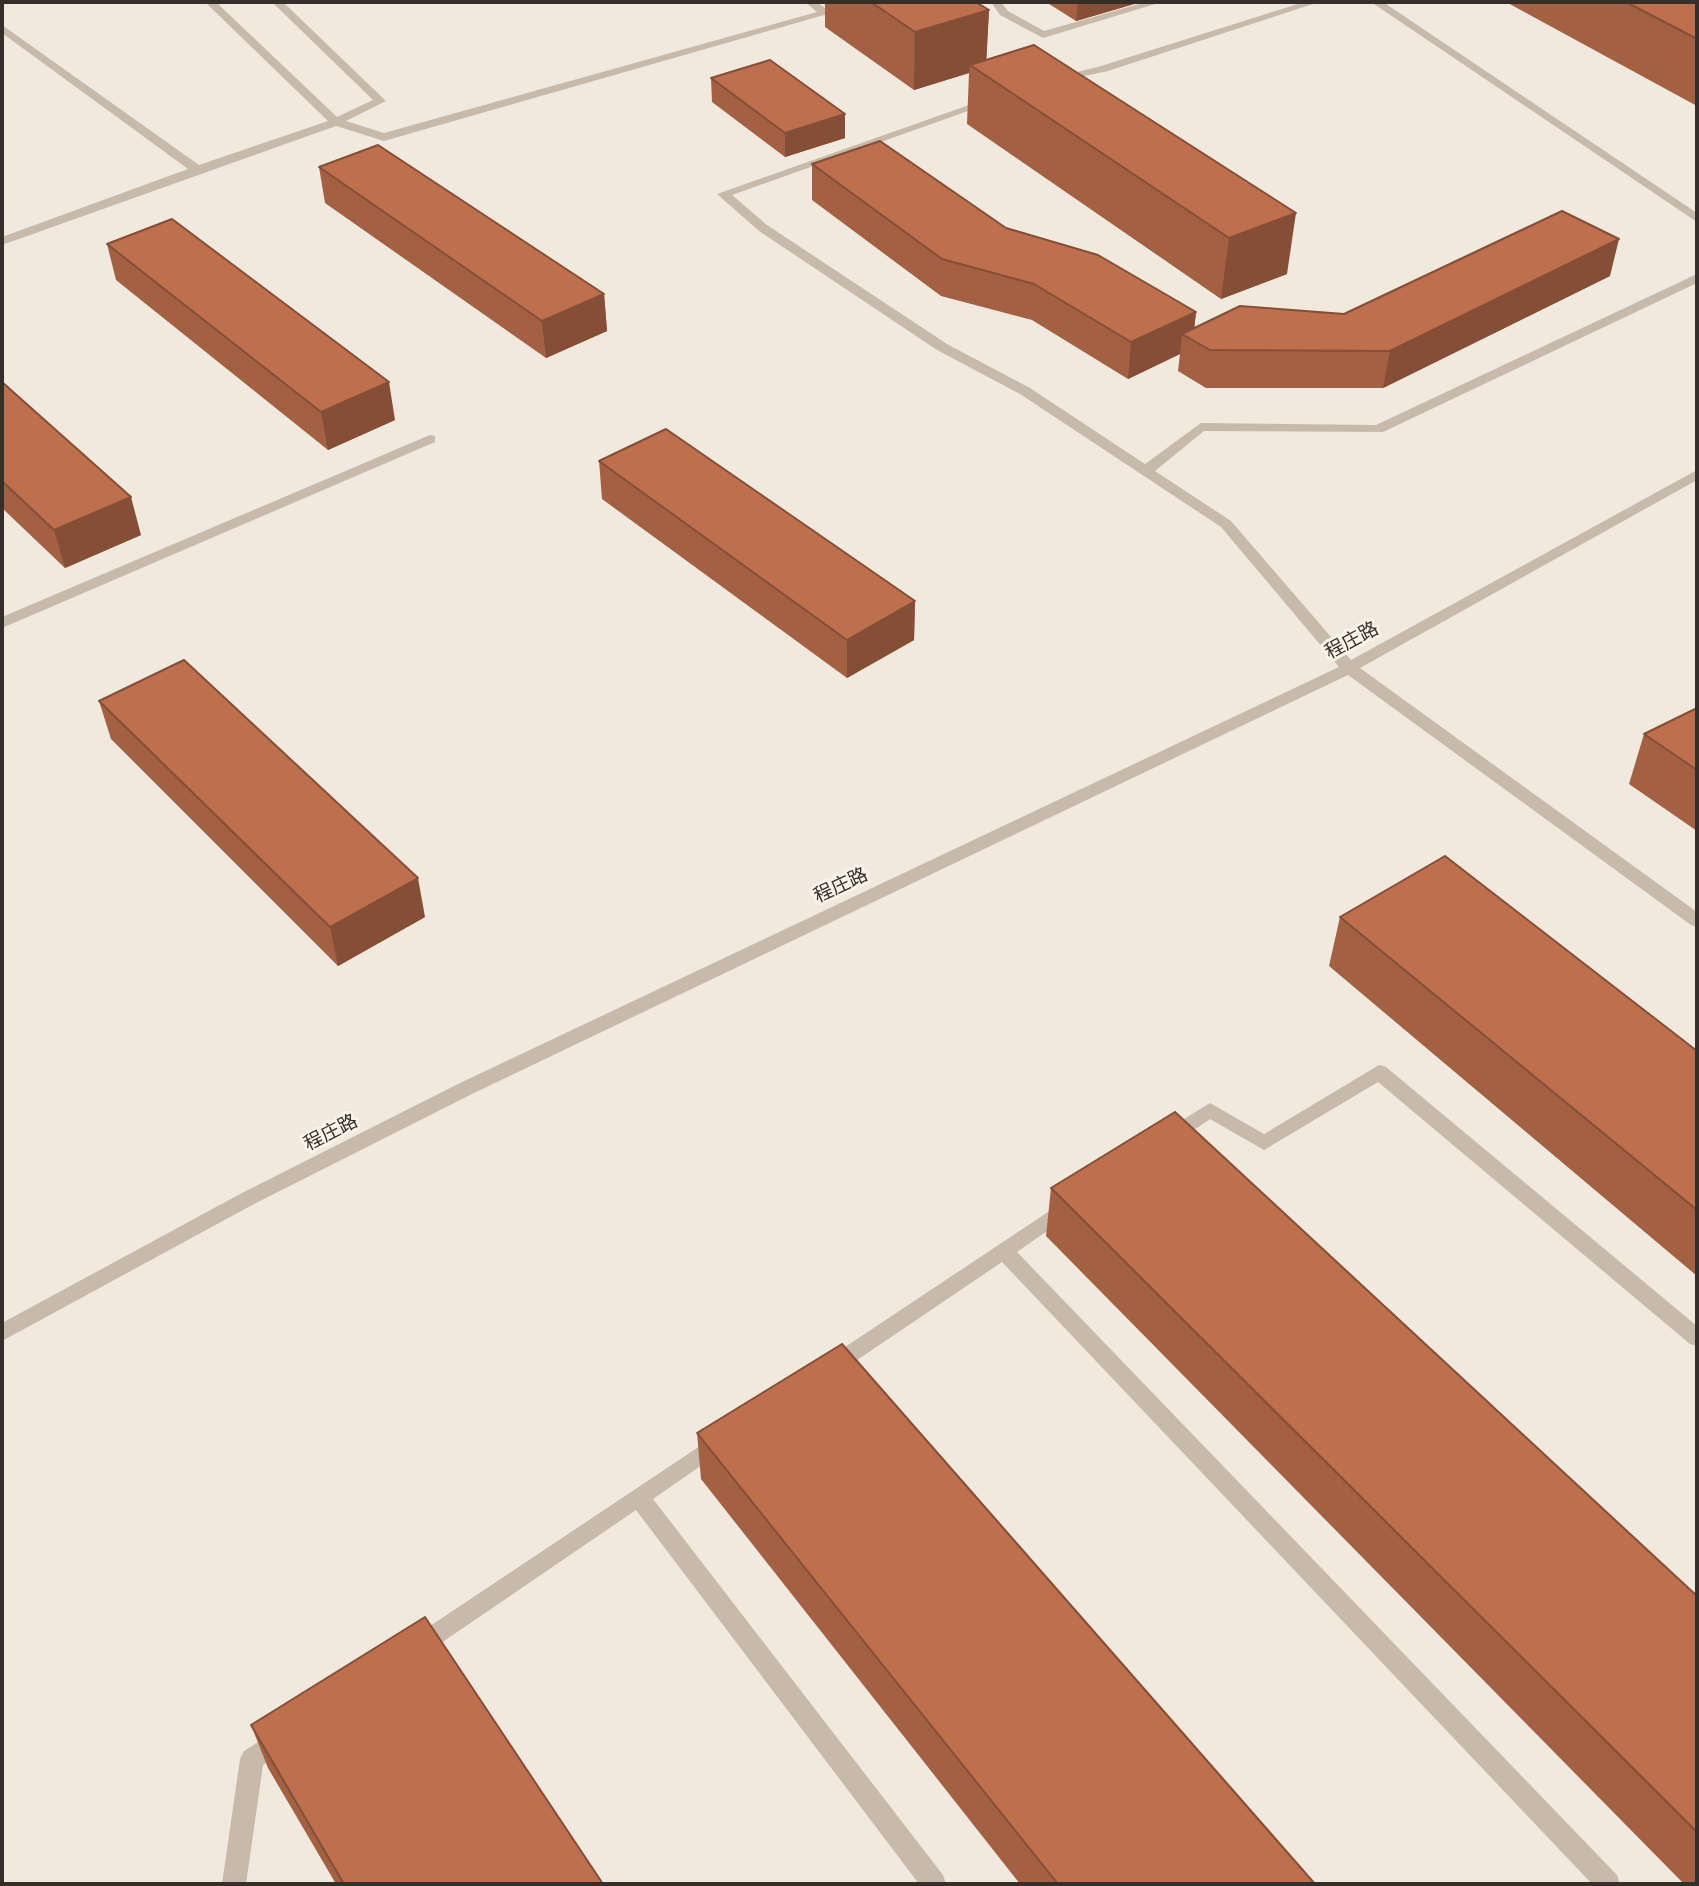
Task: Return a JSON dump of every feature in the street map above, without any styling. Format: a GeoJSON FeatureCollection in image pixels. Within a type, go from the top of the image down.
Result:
{"type":"FeatureCollection","features":[{"type":"Feature","properties":{"kind":"street"},"geometry":{"type":"LineString","coordinates":[[210,2],[336,122],[384,137],[832,11],[810,2]]}},
{"type":"Feature","properties":{"kind":"street"},"geometry":{"type":"LineString","coordinates":[[2,241],[336,122],[380,101],[277,2]]}},
{"type":"Feature","properties":{"kind":"street"},"geometry":{"type":"LineString","coordinates":[[996,2],[1004,13],[1043,35],[1157,2]]}},
{"type":"Feature","properties":{"kind":"street"},"geometry":{"type":"LineString","coordinates":[[1046,82],[1072,73],[1104,69],[1314,2]]}},
{"type":"Feature","properties":{"kind":"street"},"geometry":{"type":"LineString","coordinates":[[1376,2],[1697,218]]}},
{"type":"Feature","properties":{"kind":"street"},"geometry":{"type":"LineString","coordinates":[[2,28],[197,170]]}},
{"type":"Feature","properties":{"kind":"street"},"geometry":{"type":"LineString","coordinates":[[1008,96],[723,194],[763,228],[942,347],[1025,391],[1226,524],[1349,668],[1697,921]]}},
{"type":"Feature","properties":{"kind":"street"},"geometry":{"type":"LineString","coordinates":[[1146,471],[1201,427],[1378,429],[1697,278]]}},
{"type":"Feature","properties":{"kind":"street"},"geometry":{"type":"LineString","coordinates":[[2,623],[430,439]]}},
{"type":"Feature","properties":{"kind":"street","name":"程庄路"},"geometry":{"type":"LineString","coordinates":[[2,1333],[247,1199],[467,1088],[1349,668],[1697,474]]}},
{"type":"Feature","properties":{"kind":"street"},"geometry":{"type":"LineString","coordinates":[[1153,1149],[1210,1110],[1264,1143],[1379,1072],[1697,1338]]}},
{"type":"Feature","properties":{"kind":"street"},"geometry":{"type":"LineString","coordinates":[[809,1381],[1083,1196]]}},
{"type":"Feature","properties":{"kind":"street"},"geometry":{"type":"LineString","coordinates":[[1003,1250],[1608,1884]]}},
{"type":"Feature","properties":{"kind":"street"},"geometry":{"type":"LineString","coordinates":[[400,1658],[730,1435]]}},
{"type":"Feature","properties":{"kind":"street"},"geometry":{"type":"LineString","coordinates":[[639,1497],[934,1884]]}},
{"type":"Feature","properties":{"kind":"street"},"geometry":{"type":"LineString","coordinates":[[234,1884],[252,1759],[298,1728]]}},
{"type":"Feature","properties":{"kind":"building"},"geometry":{"type":"Polygon","coordinates":[[[871,2],[976,2],[989,10],[915,32],[871,2]]]}},
{"type":"Feature","properties":{"kind":"building"},"geometry":{"type":"Polygon","coordinates":[[[1626,2],[1697,2],[1697,39],[1626,2]]]}},
{"type":"Feature","properties":{"kind":"building"},"geometry":{"type":"Polygon","coordinates":[[[1034,45],[1296,213],[1229,238],[970,65],[1034,45]]]}},
{"type":"Feature","properties":{"kind":"building"},"geometry":{"type":"Polygon","coordinates":[[[770,60],[845,114],[785,133],[711,78],[770,60]]]}},
{"type":"Feature","properties":{"kind":"building"},"geometry":{"type":"Polygon","coordinates":[[[880,141],[1006,228],[1098,255],[1196,312],[1131,342],[1034,284],[942,259],[812,164],[880,141]]]}},
{"type":"Feature","properties":{"kind":"building"},"geometry":{"type":"Polygon","coordinates":[[[378,145],[604,294],[542,321],[319,167],[378,145]]]}},
{"type":"Feature","properties":{"kind":"building"},"geometry":{"type":"Polygon","coordinates":[[[1562,211],[1619,239],[1390,351],[1210,350],[1182,334],[1240,306],[1344,314],[1562,211]]]}},
{"type":"Feature","properties":{"kind":"building"},"geometry":{"type":"Polygon","coordinates":[[[172,219],[389,382],[321,412],[107,244],[172,219]]]}},
{"type":"Feature","properties":{"kind":"building"},"geometry":{"type":"Polygon","coordinates":[[[2,382],[131,497],[54,530],[2,481],[2,382]]]}},
{"type":"Feature","properties":{"kind":"building"},"geometry":{"type":"Polygon","coordinates":[[[666,429],[915,601],[847,640],[599,461],[666,429]]]}},
{"type":"Feature","properties":{"kind":"building"},"geometry":{"type":"Polygon","coordinates":[[[184,660],[418,878],[330,927],[99,701],[184,660]]]}},
{"type":"Feature","properties":{"kind":"building"},"geometry":{"type":"Polygon","coordinates":[[[1697,708],[1697,770],[1644,734],[1697,708]]]}},
{"type":"Feature","properties":{"kind":"building"},"geometry":{"type":"Polygon","coordinates":[[[1445,856],[1697,1051],[1697,1210],[1340,917],[1445,856]]]}},
{"type":"Feature","properties":{"kind":"building"},"geometry":{"type":"Polygon","coordinates":[[[1175,1112],[1697,1596],[1697,1832],[1051,1188],[1175,1112]]]}},
{"type":"Feature","properties":{"kind":"building"},"geometry":{"type":"Polygon","coordinates":[[[842,1344],[1315,1884],[1058,1884],[697,1433],[842,1344]]]}},
{"type":"Feature","properties":{"kind":"building"},"geometry":{"type":"Polygon","coordinates":[[[425,1617],[603,1884],[344,1884],[251,1725],[425,1617]]]}}]}
